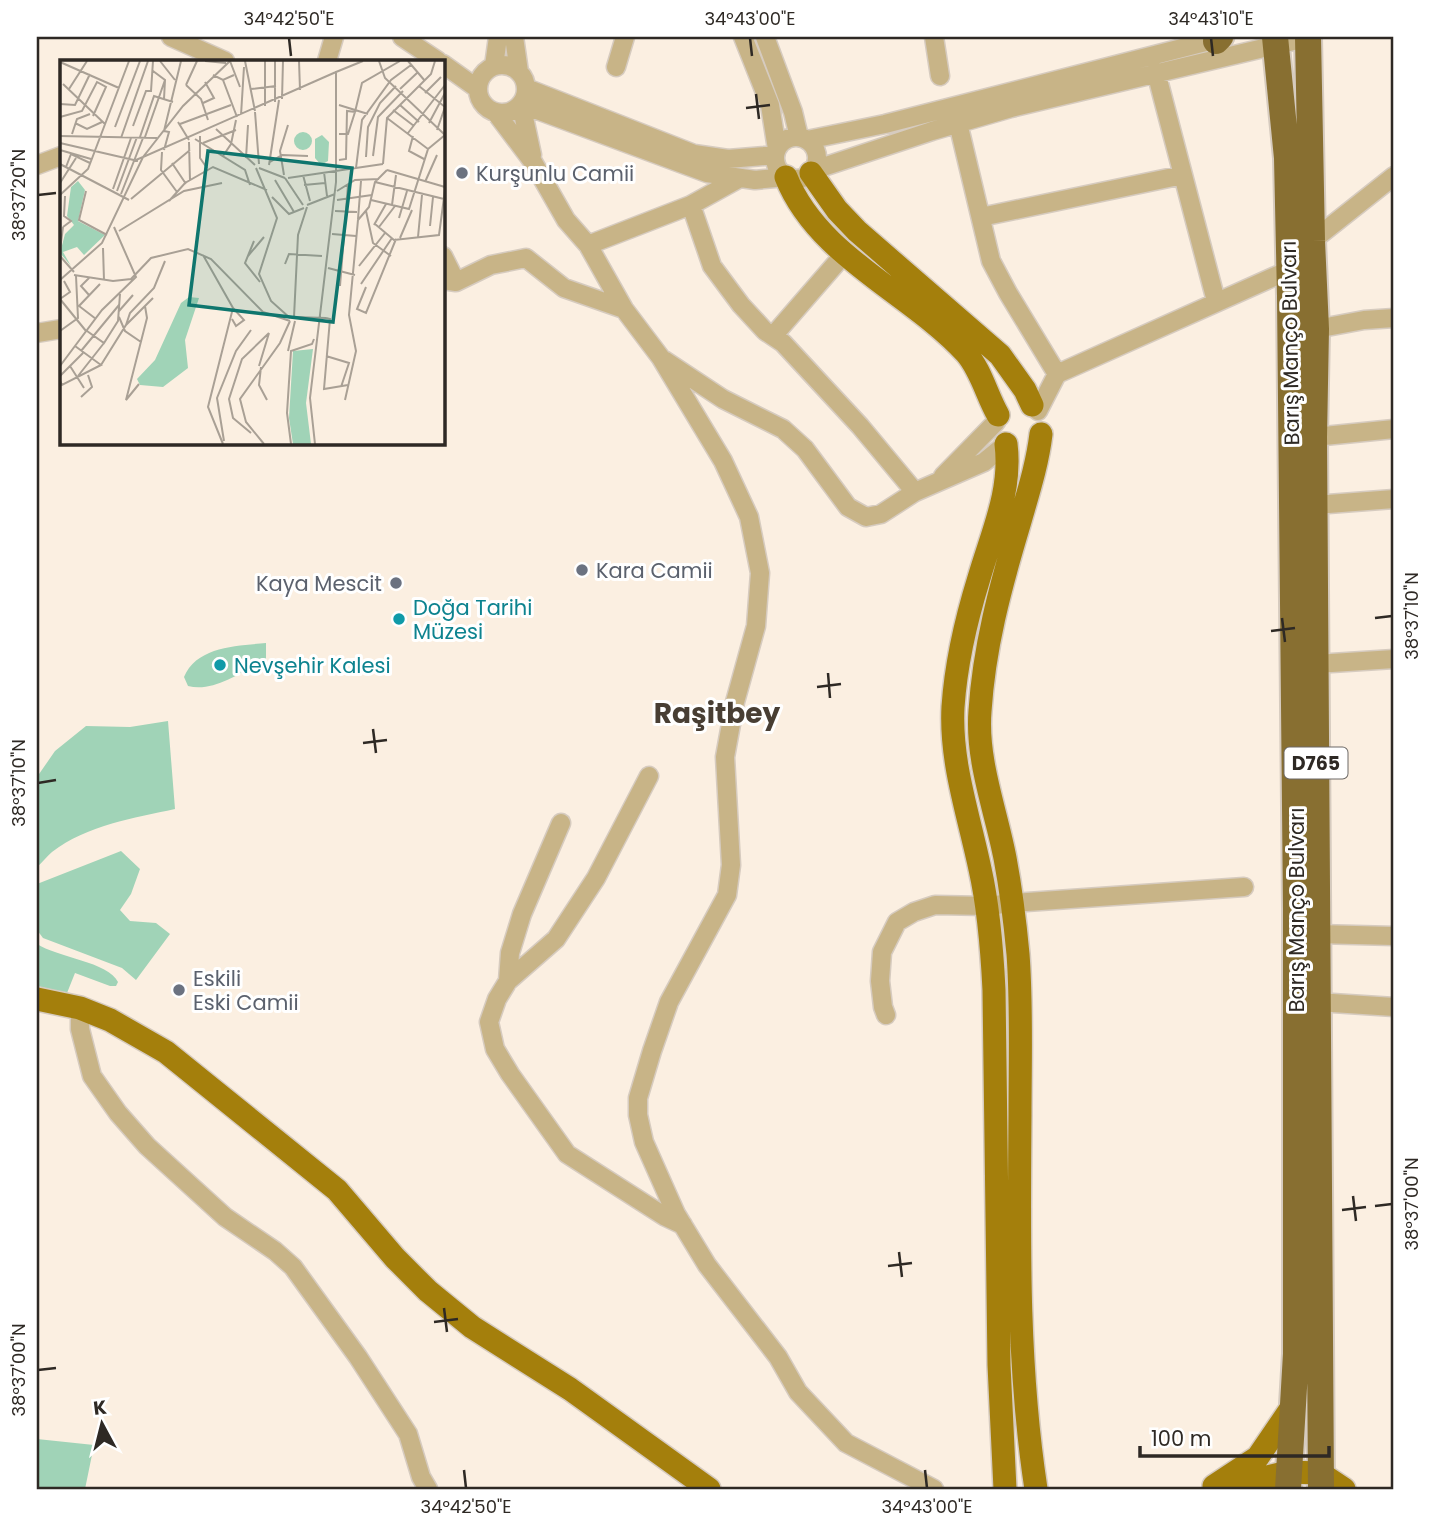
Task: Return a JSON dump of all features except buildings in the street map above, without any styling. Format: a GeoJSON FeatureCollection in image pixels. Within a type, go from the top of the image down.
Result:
{"type":"FeatureCollection","features":[{"type":"Feature","properties":{"kind":"highway","name":"Barış Manço Bulvarı"},"geometry":{"type":"LineString","coordinates":[[1309,37],[1316,329],[1314,437],[1321,1481]]}},
{"type":"Feature","properties":{"kind":"highway","name":"Barış Manço Bulvarı"},"geometry":{"type":"LineString","coordinates":[[1276,40],[1287,158],[1296,909],[1296,1354],[1288,1480]]}},
{"type":"Feature","properties":{"kind":"main road"},"geometry":{"type":"LineString","coordinates":[[812,172],[836,210],[857,231],[1000,355],[1025,390],[1043,426],[1038,461],[999,592],[984,662],[979,713],[985,771],[1005,859],[1018,957],[1019,1278],[1026,1418],[1036,1489]]}},
{"type":"Feature","properties":{"kind":"main road"},"geometry":{"type":"LineString","coordinates":[[786,177],[802,207],[828,238],[968,355],[997,419]]}},
{"type":"Feature","properties":{"kind":"main road"},"geometry":{"type":"LineString","coordinates":[[1035,408],[1023,402],[1013,402],[1004,407],[997,419],[996,431],[1006,444],[1014,448],[1030,446],[1041,434]]}},
{"type":"Feature","properties":{"kind":"main road"},"geometry":{"type":"LineString","coordinates":[[1005,1489],[999,1365],[994,990],[987,906],[958,766],[953,710],[958,656],[978,580],[1006,493],[1009,474],[1006,444]]}},
{"type":"Feature","properties":{"kind":"main road"},"geometry":{"type":"LineString","coordinates":[[37,999],[80,1008],[110,1020],[166,1052],[337,1190],[395,1258],[428,1291],[472,1327],[570,1389],[709,1489]]}},
{"type":"Feature","properties":{"kind":"main road"},"geometry":{"type":"LineString","coordinates":[[1209,1489],[1258,1457],[1292,1407]]}},
{"type":"Feature","properties":{"kind":"main road"},"geometry":{"type":"LineString","coordinates":[[1218,1489],[1288,1480],[1321,1481],[1344,1489]]}},
{"type":"Feature","properties":{"kind":"street"},"geometry":{"type":"LineString","coordinates":[[171,37],[223,60]]}},
{"type":"Feature","properties":{"kind":"street"},"geometry":{"type":"LineString","coordinates":[[327,60],[334,37]]}},
{"type":"Feature","properties":{"kind":"street"},"geometry":{"type":"LineString","coordinates":[[402,37],[437,60]]}},
{"type":"Feature","properties":{"kind":"street"},"geometry":{"type":"LineString","coordinates":[[494,66],[498,37]]}},
{"type":"Feature","properties":{"kind":"street"},"geometry":{"type":"LineString","coordinates":[[514,37],[533,162]]}},
{"type":"Feature","properties":{"kind":"street"},"geometry":{"type":"LineString","coordinates":[[616,67],[625,37]]}},
{"type":"Feature","properties":{"kind":"street"},"geometry":{"type":"LineString","coordinates":[[743,37],[770,105],[777,167],[786,177]]}},
{"type":"Feature","properties":{"kind":"street"},"geometry":{"type":"LineString","coordinates":[[765,37],[803,139],[817,154],[812,172]]}},
{"type":"Feature","properties":{"kind":"street"},"geometry":{"type":"LineString","coordinates":[[934,37],[940,76]]}},
{"type":"Feature","properties":{"kind":"street"},"geometry":{"type":"LineString","coordinates":[[934,1489],[846,1443],[797,1392],[778,1357],[707,1265],[683,1225],[644,1142],[638,1115],[638,1098],[669,1002],[726,895],[731,865],[725,757],[735,702],[756,626],[760,573],[749,517],[723,461],[661,358],[624,309],[588,245],[566,220],[533,162],[496,113],[482,103],[478,89],[480,78],[494,66],[503,65],[522,88],[707,173],[738,179],[798,179],[958,123],[1276,40],[1293,43],[1309,37]]}},
{"type":"Feature","properties":{"kind":"street"},"geometry":{"type":"LineString","coordinates":[[522,88],[694,154],[728,159],[776,152],[790,138],[803,139],[885,124],[1221,38]]}},
{"type":"Feature","properties":{"kind":"street"},"geometry":{"type":"LineString","coordinates":[[444,65],[478,89]]}},
{"type":"Feature","properties":{"kind":"street"},"geometry":{"type":"LineString","coordinates":[[1156,72],[1216,301]]}},
{"type":"Feature","properties":{"kind":"street"},"geometry":{"type":"LineString","coordinates":[[496,113],[505,113],[522,88]]}},
{"type":"Feature","properties":{"kind":"street"},"geometry":{"type":"LineString","coordinates":[[958,123],[991,261],[1057,374]]}},
{"type":"Feature","properties":{"kind":"street"},"geometry":{"type":"LineString","coordinates":[[37,165],[60,156]]}},
{"type":"Feature","properties":{"kind":"street"},"geometry":{"type":"LineString","coordinates":[[981,217],[1183,175]]}},
{"type":"Feature","properties":{"kind":"street"},"geometry":{"type":"LineString","coordinates":[[1312,242],[1394,176]]}},
{"type":"Feature","properties":{"kind":"street"},"geometry":{"type":"LineString","coordinates":[[588,245],[691,205],[738,179]]}},
{"type":"Feature","properties":{"kind":"street"},"geometry":{"type":"LineString","coordinates":[[691,205],[712,266],[741,305],[765,331],[783,343],[860,426],[915,492]]}},
{"type":"Feature","properties":{"kind":"street"},"geometry":{"type":"LineString","coordinates":[[773,336],[845,253]]}},
{"type":"Feature","properties":{"kind":"street"},"geometry":{"type":"LineString","coordinates":[[444,260],[449,281],[491,265],[526,258],[564,288],[624,309]]}},
{"type":"Feature","properties":{"kind":"street"},"geometry":{"type":"LineString","coordinates":[[1035,408],[1057,374],[1289,270]]}},
{"type":"Feature","properties":{"kind":"street"},"geometry":{"type":"LineString","coordinates":[[1316,329],[1394,317]]}},
{"type":"Feature","properties":{"kind":"street"},"geometry":{"type":"LineString","coordinates":[[37,333],[60,329]]}},
{"type":"Feature","properties":{"kind":"street"},"geometry":{"type":"LineString","coordinates":[[661,358],[723,399],[783,429],[805,449],[848,507],[866,517],[881,514],[915,492],[984,462],[1006,444]]}},
{"type":"Feature","properties":{"kind":"street"},"geometry":{"type":"LineString","coordinates":[[936,483],[997,419]]}},
{"type":"Feature","properties":{"kind":"street"},"geometry":{"type":"LineString","coordinates":[[1314,437],[1394,429]]}},
{"type":"Feature","properties":{"kind":"street"},"geometry":{"type":"LineString","coordinates":[[1315,505],[1394,499]]}},
{"type":"Feature","properties":{"kind":"street"},"geometry":{"type":"LineString","coordinates":[[1316,664],[1394,659]]}},
{"type":"Feature","properties":{"kind":"street"},"geometry":{"type":"LineString","coordinates":[[649,775],[596,878],[556,939],[509,981],[497,999],[489,1022],[495,1049],[567,1154],[664,1216],[683,1225]]}},
{"type":"Feature","properties":{"kind":"street"},"geometry":{"type":"LineString","coordinates":[[509,981],[510,953],[522,914],[561,822]]}},
{"type":"Feature","properties":{"kind":"street"},"geometry":{"type":"LineString","coordinates":[[886,1015],[880,981],[882,952],[897,922],[914,912],[934,905],[987,906],[1244,887]]}},
{"type":"Feature","properties":{"kind":"street"},"geometry":{"type":"LineString","coordinates":[[1317,934],[1394,936]]}},
{"type":"Feature","properties":{"kind":"street"},"geometry":{"type":"LineString","coordinates":[[1317,1002],[1394,1007]]}},
{"type":"Feature","properties":{"kind":"street"},"geometry":{"type":"LineString","coordinates":[[80,1008],[80,1029],[92,1076],[118,1113],[147,1146],[225,1217],[275,1251],[293,1267],[358,1357],[408,1434],[421,1477],[428,1489]]}},
{"type":"Feature","properties":{"kind":"green space"},"geometry":{"type":"Polygon","coordinates":[[[266,643],[266,659],[238,675],[218,684],[188,686],[184,677],[190,667],[208,653],[266,643]]]}},
{"type":"Feature","properties":{"kind":"green space"},"geometry":{"type":"Polygon","coordinates":[[[168,721],[175,809],[127,819],[80,835],[52,852],[37,867],[37,777],[55,751],[86,726],[130,727],[168,721]]]}},
{"type":"Feature","properties":{"kind":"green space"},"geometry":{"type":"Polygon","coordinates":[[[121,851],[140,869],[131,894],[120,910],[130,921],[156,923],[170,934],[136,980],[122,968],[43,938],[37,930],[37,884],[121,851]]]}},
{"type":"Feature","properties":{"kind":"green space"},"geometry":{"type":"Polygon","coordinates":[[[37,944],[104,969],[118,982],[116,986],[75,973],[67,993],[37,986],[37,944]]]}},
{"type":"Feature","properties":{"kind":"green space"},"geometry":{"type":"Polygon","coordinates":[[[37,1439],[94,1445],[85,1489],[37,1489],[37,1439]]]}},
{"type":"Feature","properties":{"kind":"place","name":"Kurşunlu Camii"},"geometry":{"type":"Point","coordinates":[462,173]}},
{"type":"Feature","properties":{"kind":"place","name":"Kara Camii"},"geometry":{"type":"Point","coordinates":[582,570]}},
{"type":"Feature","properties":{"kind":"place","name":"Kaya Mescit"},"geometry":{"type":"Point","coordinates":[396,583]}},
{"type":"Feature","properties":{"kind":"place","name":"Doğa Tarihi Müzesi"},"geometry":{"type":"Point","coordinates":[399,619]}},
{"type":"Feature","properties":{"kind":"place","name":"Nevşehir Kalesi"},"geometry":{"type":"Point","coordinates":[220,665]}},
{"type":"Feature","properties":{"kind":"place","name":"Eskili Eski Camii"},"geometry":{"type":"Point","coordinates":[179,990]}},
{"type":"Feature","properties":{"kind":"district","name":"Raşitbey"},"geometry":{"type":"Point","coordinates":[717,713]}}]}
